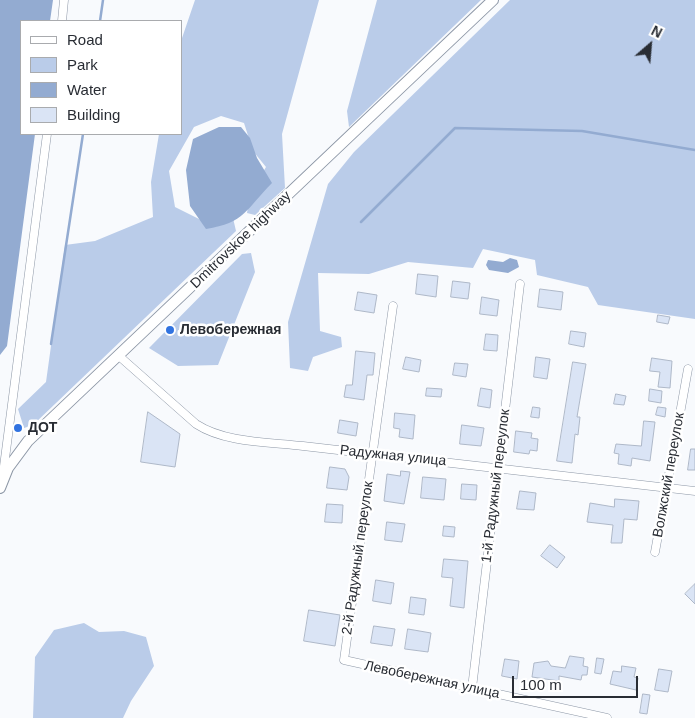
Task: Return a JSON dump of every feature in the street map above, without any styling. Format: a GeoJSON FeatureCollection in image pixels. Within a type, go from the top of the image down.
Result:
{"type":"FeatureCollection","features":[{"type":"Feature","properties":{"kind":"street"},"geometry":{"type":"LineString","coordinates":[[62,20],[64,0]]}},
{"type":"Feature","properties":{"kind":"street","name":"Dmitrovskoe highway"},"geometry":{"type":"LineString","coordinates":[[1,483],[15,456],[28,441],[493,0]]}},
{"type":"Feature","properties":{"kind":"street"},"geometry":{"type":"LineString","coordinates":[[1,483],[47,135]]}},
{"type":"Feature","properties":{"kind":"street","name":"1-й Радужный переулок"},"geometry":{"type":"LineString","coordinates":[[472,688],[520,284]]}},
{"type":"Feature","properties":{"kind":"street","name":"2-й Радужный переулок"},"geometry":{"type":"LineString","coordinates":[[344,660],[393,306]]}},
{"type":"Feature","properties":{"kind":"street","name":"Радужная улица"},"geometry":{"type":"LineString","coordinates":[[119,356],[206,431],[237,438],[695,491]]}},
{"type":"Feature","properties":{"kind":"street","name":"Волжский переулок"},"geometry":{"type":"LineString","coordinates":[[655,552],[665,488],[688,369]]}},
{"type":"Feature","properties":{"kind":"street","name":"Левобережная улица"},"geometry":{"type":"LineString","coordinates":[[344,660],[607,718]]}},
{"type":"Feature","properties":{"kind":"green space"},"geometry":{"type":"Polygon","coordinates":[[[195,0],[319,0],[282,134],[285,188],[255,215],[247,213],[250,193],[266,167],[253,151],[244,123],[221,116],[194,127],[169,171],[175,207],[215,227],[233,218],[236,231],[33,425],[24,428],[18,409],[46,382],[65,245],[95,241],[153,217],[151,182],[159,135],[182,135],[182,38],[195,0]]]}},
{"type":"Feature","properties":{"kind":"green space"},"geometry":{"type":"Polygon","coordinates":[[[377,0],[481,0],[349,127],[347,111],[377,0]]]}},
{"type":"Feature","properties":{"kind":"green space"},"geometry":{"type":"Polygon","coordinates":[[[510,0],[695,0],[695,319],[598,305],[588,287],[537,275],[535,260],[483,249],[473,268],[408,262],[369,274],[318,273],[320,331],[341,337],[342,347],[313,357],[308,371],[290,368],[288,322],[328,184],[354,152],[510,0]]]}},
{"type":"Feature","properties":{"kind":"green space"},"geometry":{"type":"Polygon","coordinates":[[[251,253],[255,272],[218,365],[178,366],[149,348],[242,254],[251,253]]]}},
{"type":"Feature","properties":{"kind":"green space"},"geometry":{"type":"Polygon","coordinates":[[[84,623],[99,632],[124,631],[146,637],[154,666],[131,701],[123,718],[33,718],[35,657],[54,630],[84,623]]]}},
{"type":"Feature","properties":{"kind":"water"},"geometry":{"type":"Polygon","coordinates":[[[0,0],[53,0],[50,20],[20,20],[20,135],[35,135],[7,346],[0,355],[0,0]]]}},
{"type":"Feature","properties":{"kind":"water"},"geometry":{"type":"Polygon","coordinates":[[[219,127],[241,127],[250,138],[257,158],[272,183],[244,214],[237,219],[206,229],[190,206],[186,170],[193,139],[219,127]]]}},
{"type":"Feature","properties":{"kind":"water"},"geometry":{"type":"Polygon","coordinates":[[[510,258],[517,260],[519,267],[508,273],[489,270],[486,265],[488,260],[503,262],[510,258]]]}},
{"type":"Feature","properties":{"kind":"building"},"geometry":{"type":"Polygon","coordinates":[[[418,274],[438,276],[436,297],[416,294],[418,274]]]}},
{"type":"Feature","properties":{"kind":"building"},"geometry":{"type":"Polygon","coordinates":[[[453,281],[470,283],[468,299],[451,297],[453,281]]]}},
{"type":"Feature","properties":{"kind":"building"},"geometry":{"type":"Polygon","coordinates":[[[540,289],[563,292],[561,310],[538,307],[540,289]]]}},
{"type":"Feature","properties":{"kind":"building"},"geometry":{"type":"Polygon","coordinates":[[[358,292],[377,295],[374,313],[355,310],[358,292]]]}},
{"type":"Feature","properties":{"kind":"building"},"geometry":{"type":"Polygon","coordinates":[[[482,297],[499,300],[497,316],[480,314],[482,297]]]}},
{"type":"Feature","properties":{"kind":"building"},"geometry":{"type":"Polygon","coordinates":[[[658,315],[670,317],[668,324],[657,322],[658,315]]]}},
{"type":"Feature","properties":{"kind":"building"},"geometry":{"type":"Polygon","coordinates":[[[571,331],[586,333],[584,347],[569,344],[571,331]]]}},
{"type":"Feature","properties":{"kind":"building"},"geometry":{"type":"Polygon","coordinates":[[[486,334],[498,335],[497,351],[484,350],[486,334]]]}},
{"type":"Feature","properties":{"kind":"building"},"geometry":{"type":"Polygon","coordinates":[[[356,351],[375,353],[373,375],[367,375],[364,400],[344,397],[346,385],[352,385],[356,351]]]}},
{"type":"Feature","properties":{"kind":"building"},"geometry":{"type":"Polygon","coordinates":[[[406,357],[421,360],[419,372],[403,369],[406,357]]]}},
{"type":"Feature","properties":{"kind":"building"},"geometry":{"type":"Polygon","coordinates":[[[536,357],[550,359],[547,379],[534,377],[536,357]]]}},
{"type":"Feature","properties":{"kind":"building"},"geometry":{"type":"Polygon","coordinates":[[[652,358],[672,361],[670,388],[658,387],[660,372],[650,371],[652,358]]]}},
{"type":"Feature","properties":{"kind":"building"},"geometry":{"type":"Polygon","coordinates":[[[573,362],[586,364],[577,417],[580,417],[578,435],[575,434],[572,463],[557,461],[573,362]]]}},
{"type":"Feature","properties":{"kind":"building"},"geometry":{"type":"Polygon","coordinates":[[[455,363],[468,364],[466,377],[453,375],[455,363]]]}},
{"type":"Feature","properties":{"kind":"building"},"geometry":{"type":"Polygon","coordinates":[[[427,388],[442,389],[441,397],[426,396],[427,388]]]}},
{"type":"Feature","properties":{"kind":"building"},"geometry":{"type":"Polygon","coordinates":[[[481,388],[492,390],[490,408],[478,406],[481,388]]]}},
{"type":"Feature","properties":{"kind":"building"},"geometry":{"type":"Polygon","coordinates":[[[650,389],[662,391],[661,403],[649,401],[650,389]]]}},
{"type":"Feature","properties":{"kind":"building"},"geometry":{"type":"Polygon","coordinates":[[[616,394],[626,396],[624,405],[614,404],[616,394]]]}},
{"type":"Feature","properties":{"kind":"building"},"geometry":{"type":"Polygon","coordinates":[[[533,407],[540,408],[539,418],[531,417],[533,407]]]}},
{"type":"Feature","properties":{"kind":"building"},"geometry":{"type":"Polygon","coordinates":[[[658,407],[666,408],[665,417],[656,415],[658,407]]]}},
{"type":"Feature","properties":{"kind":"building"},"geometry":{"type":"Polygon","coordinates":[[[148,412],[180,434],[175,467],[141,462],[148,412]]]}},
{"type":"Feature","properties":{"kind":"building"},"geometry":{"type":"Polygon","coordinates":[[[395,413],[415,415],[413,439],[399,437],[400,429],[394,428],[395,413]]]}},
{"type":"Feature","properties":{"kind":"building"},"geometry":{"type":"Polygon","coordinates":[[[340,420],[358,423],[356,436],[338,433],[340,420]]]}},
{"type":"Feature","properties":{"kind":"building"},"geometry":{"type":"Polygon","coordinates":[[[644,421],[655,422],[650,461],[632,458],[631,466],[618,464],[619,454],[614,453],[616,444],[641,446],[644,421]]]}},
{"type":"Feature","properties":{"kind":"building"},"geometry":{"type":"Polygon","coordinates":[[[462,425],[484,428],[481,446],[460,444],[462,425]]]}},
{"type":"Feature","properties":{"kind":"building"},"geometry":{"type":"Polygon","coordinates":[[[516,431],[532,433],[531,438],[538,439],[537,451],[530,450],[529,454],[514,452],[516,431]]]}},
{"type":"Feature","properties":{"kind":"building"},"geometry":{"type":"Polygon","coordinates":[[[691,449],[695,449],[695,470],[688,470],[691,449]]]}},
{"type":"Feature","properties":{"kind":"building"},"geometry":{"type":"Polygon","coordinates":[[[330,467],[345,469],[349,477],[347,490],[327,488],[330,467]]]}},
{"type":"Feature","properties":{"kind":"building"},"geometry":{"type":"Polygon","coordinates":[[[401,471],[410,472],[404,504],[384,501],[387,474],[400,476],[401,471]]]}},
{"type":"Feature","properties":{"kind":"building"},"geometry":{"type":"Polygon","coordinates":[[[423,477],[446,479],[444,500],[421,498],[423,477]]]}},
{"type":"Feature","properties":{"kind":"building"},"geometry":{"type":"Polygon","coordinates":[[[462,484],[477,485],[476,500],[461,499],[462,484]]]}},
{"type":"Feature","properties":{"kind":"building"},"geometry":{"type":"Polygon","coordinates":[[[520,491],[536,493],[534,510],[517,509],[520,491]]]}},
{"type":"Feature","properties":{"kind":"building"},"geometry":{"type":"Polygon","coordinates":[[[615,499],[639,501],[637,520],[624,519],[622,543],[611,543],[613,525],[587,522],[590,503],[614,507],[615,499]]]}},
{"type":"Feature","properties":{"kind":"building"},"geometry":{"type":"Polygon","coordinates":[[[327,504],[343,505],[342,523],[325,522],[327,504]]]}},
{"type":"Feature","properties":{"kind":"building"},"geometry":{"type":"Polygon","coordinates":[[[387,522],[405,524],[402,542],[385,540],[387,522]]]}},
{"type":"Feature","properties":{"kind":"building"},"geometry":{"type":"Polygon","coordinates":[[[444,526],[455,527],[454,537],[443,536],[444,526]]]}},
{"type":"Feature","properties":{"kind":"building"},"geometry":{"type":"Polygon","coordinates":[[[550,545],[565,557],[557,568],[541,556],[550,545]]]}},
{"type":"Feature","properties":{"kind":"building"},"geometry":{"type":"Polygon","coordinates":[[[444,559],[468,561],[464,608],[450,606],[453,578],[442,577],[444,559]]]}},
{"type":"Feature","properties":{"kind":"building"},"geometry":{"type":"Polygon","coordinates":[[[376,580],[394,583],[391,604],[373,601],[376,580]]]}},
{"type":"Feature","properties":{"kind":"building"},"geometry":{"type":"Polygon","coordinates":[[[695,584],[695,604],[685,594],[695,584]]]}},
{"type":"Feature","properties":{"kind":"building"},"geometry":{"type":"Polygon","coordinates":[[[411,597],[426,599],[424,615],[409,613],[411,597]]]}},
{"type":"Feature","properties":{"kind":"building"},"geometry":{"type":"Polygon","coordinates":[[[309,610],[340,615],[335,646],[304,641],[309,610]]]}},
{"type":"Feature","properties":{"kind":"building"},"geometry":{"type":"Polygon","coordinates":[[[374,626],[395,629],[392,646],[371,643],[374,626]]]}},
{"type":"Feature","properties":{"kind":"building"},"geometry":{"type":"Polygon","coordinates":[[[408,629],[431,633],[428,652],[405,649],[408,629]]]}},
{"type":"Feature","properties":{"kind":"building"},"geometry":{"type":"Polygon","coordinates":[[[570,656],[584,658],[583,666],[588,667],[587,675],[582,675],[581,680],[559,676],[559,681],[532,677],[534,663],[548,661],[551,666],[565,668],[570,656]]]}},
{"type":"Feature","properties":{"kind":"building"},"geometry":{"type":"Polygon","coordinates":[[[597,658],[604,659],[601,674],[595,673],[597,658]]]}},
{"type":"Feature","properties":{"kind":"building"},"geometry":{"type":"Polygon","coordinates":[[[505,659],[519,661],[517,679],[502,676],[505,659]]]}},
{"type":"Feature","properties":{"kind":"building"},"geometry":{"type":"Polygon","coordinates":[[[622,666],[636,668],[634,677],[638,678],[636,690],[610,684],[613,671],[621,672],[622,666]]]}},
{"type":"Feature","properties":{"kind":"building"},"geometry":{"type":"Polygon","coordinates":[[[659,669],[672,671],[668,692],[655,690],[659,669]]]}},
{"type":"Feature","properties":{"kind":"building"},"geometry":{"type":"Polygon","coordinates":[[[643,694],[650,695],[647,714],[640,713],[643,694]]]}},
{"type":"Feature","properties":{"kind":"waterway"},"geometry":{"type":"LineString","coordinates":[[100,20],[103,0]]}},
{"type":"Feature","properties":{"kind":"waterway"},"geometry":{"type":"LineString","coordinates":[[361,222],[455,128],[582,131],[695,150]]}},
{"type":"Feature","properties":{"kind":"waterway"},"geometry":{"type":"LineString","coordinates":[[51,344],[83,135]]}},
{"type":"Feature","properties":{"kind":"place","name":"Левобережная"},"geometry":{"type":"Point","coordinates":[170,330]}},
{"type":"Feature","properties":{"kind":"place","name":"ДОТ"},"geometry":{"type":"Point","coordinates":[18,428]}}]}
